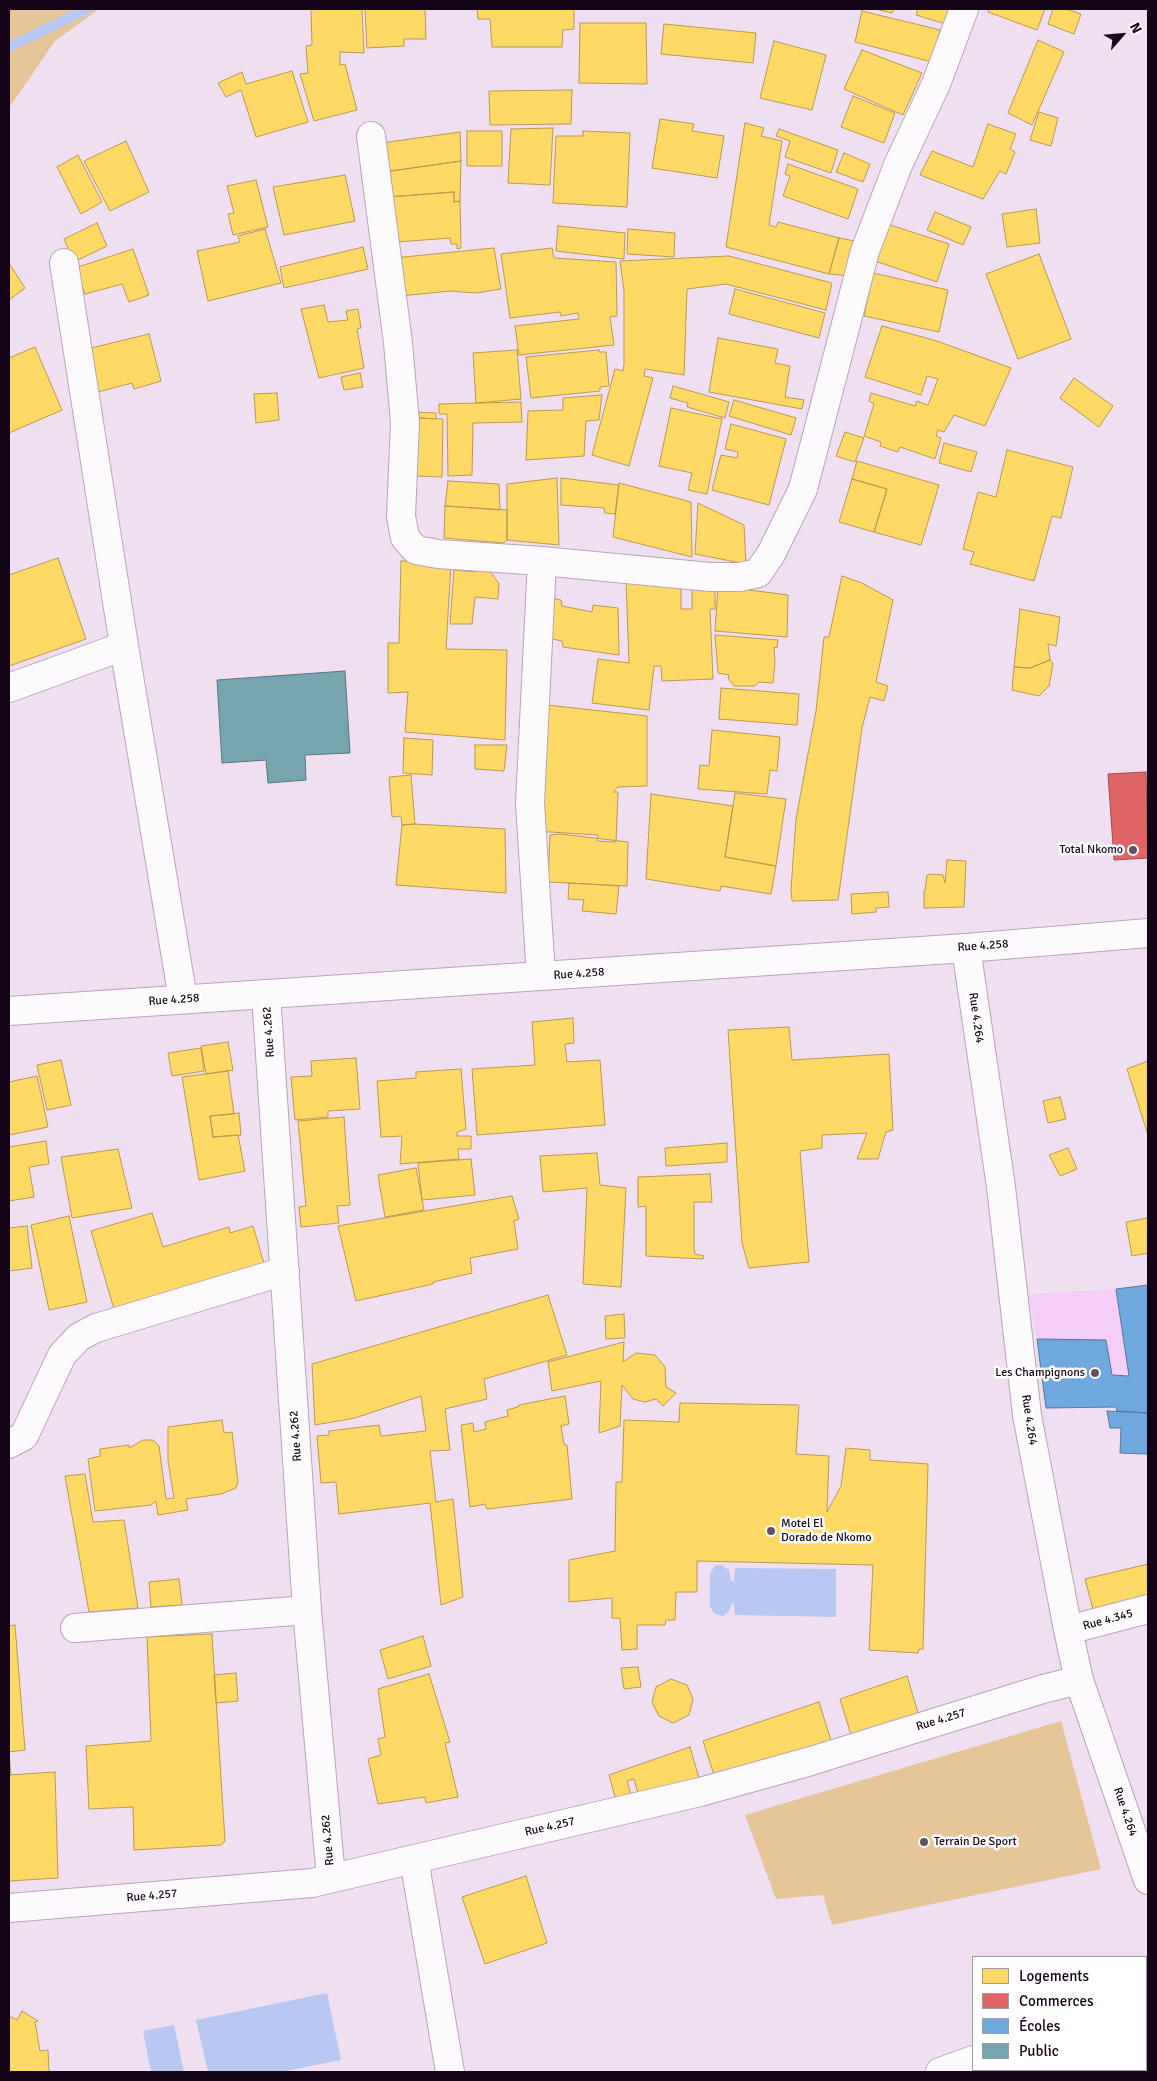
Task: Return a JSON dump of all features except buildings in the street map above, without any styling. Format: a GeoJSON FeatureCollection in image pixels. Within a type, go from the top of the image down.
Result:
{"type":"FeatureCollection","features":[{"type":"Feature","properties":{"kind":"main road"},"geometry":{"type":"LineString","coordinates":[[371,136],[396,334],[405,423],[401,516],[405,538],[416,550],[438,554],[542,561],[710,578],[740,577],[758,573],[771,554],[803,489],[865,252],[898,166],[936,84],[964,9]]}},
{"type":"Feature","properties":{"kind":"main road"},"geometry":{"type":"LineString","coordinates":[[64,263],[182,999]]}},
{"type":"Feature","properties":{"kind":"main road"},"geometry":{"type":"LineString","coordinates":[[542,561],[530,803],[542,976]]}},
{"type":"Feature","properties":{"kind":"main road"},"geometry":{"type":"LineString","coordinates":[[9,688],[124,646]]}},
{"type":"Feature","properties":{"kind":"main road","name":"Rue 4.258"},"geometry":{"type":"LineString","coordinates":[[9,1011],[966,948],[1148,933]]}},
{"type":"Feature","properties":{"kind":"main road","name":"Rue 4.264"},"geometry":{"type":"LineString","coordinates":[[966,948],[1001,1188],[1027,1415],[1068,1630],[1079,1680],[1148,1880]]}},
{"type":"Feature","properties":{"kind":"main road","name":"Rue 4.262"},"geometry":{"type":"LineString","coordinates":[[266,994],[307,1610],[331,1878]]}},
{"type":"Feature","properties":{"kind":"main road"},"geometry":{"type":"LineString","coordinates":[[9,1444],[24,1436],[62,1355],[79,1337],[96,1328],[284,1271]]}},
{"type":"Feature","properties":{"kind":"main road","name":"Rue 4.345"},"geometry":{"type":"LineString","coordinates":[[1068,1630],[1148,1609]]}},
{"type":"Feature","properties":{"kind":"main road"},"geometry":{"type":"LineString","coordinates":[[75,1628],[307,1610]]}},
{"type":"Feature","properties":{"kind":"main road","name":"Rue 4.257"},"geometry":{"type":"LineString","coordinates":[[9,1908],[312,1883],[700,1792],[811,1761],[1043,1688],[1079,1680]]}},
{"type":"Feature","properties":{"kind":"main road"},"geometry":{"type":"LineString","coordinates":[[414,1859],[450,2072]]}},
{"type":"Feature","properties":{"kind":"main road"},"geometry":{"type":"LineString","coordinates":[[940,2072],[972,2060]]}},
{"type":"Feature","properties":{"kind":"shaded area"},"geometry":{"type":"Polygon","coordinates":[[[9,9],[99,9],[55,41],[9,108],[9,9]]]}},
{"type":"Feature","properties":{"kind":"shaded area","name":"Les Champignons"},"geometry":{"type":"Polygon","coordinates":[[[1148,1285],[1148,1413],[1117,1411],[1116,1407],[1046,1408],[1037,1339],[1028,1294],[1116,1289],[1148,1285]]]}},
{"type":"Feature","properties":{"kind":"shaded area","name":"Terrain De Sport"},"geometry":{"type":"Polygon","coordinates":[[[1061,1721],[1101,1869],[832,1925],[823,1895],[776,1899],[745,1815],[1061,1721]]]}},
{"type":"Feature","properties":{"kind":"water"},"geometry":{"type":"Polygon","coordinates":[[[721,1565],[729,1570],[731,1581],[734,1581],[735,1568],[836,1569],[836,1617],[735,1615],[734,1603],[732,1603],[729,1611],[723,1616],[715,1614],[710,1607],[710,1573],[715,1566],[721,1565]]]}},
{"type":"Feature","properties":{"kind":"water"},"geometry":{"type":"Polygon","coordinates":[[[327,1993],[341,2060],[281,2072],[208,2072],[196,2020],[327,1993]]]}},
{"type":"Feature","properties":{"kind":"water"},"geometry":{"type":"Polygon","coordinates":[[[174,2025],[184,2072],[151,2072],[143,2031],[174,2025]]]}},
{"type":"Feature","properties":{"kind":"waterway"},"geometry":{"type":"LineString","coordinates":[[9,47],[87,9]]}},
{"type":"Feature","properties":{"kind":"place","name":"Total Nkomo"},"geometry":{"type":"Point","coordinates":[1133,850]}},
{"type":"Feature","properties":{"kind":"place","name":"Les Champignons"},"geometry":{"type":"Point","coordinates":[1095,1373]}},
{"type":"Feature","properties":{"kind":"place","name":"Motel El Dorado de Nkomo"},"geometry":{"type":"Point","coordinates":[771,1531]}},
{"type":"Feature","properties":{"kind":"place","name":"Terrain De Sport"},"geometry":{"type":"Point","coordinates":[924,1842]}}]}
